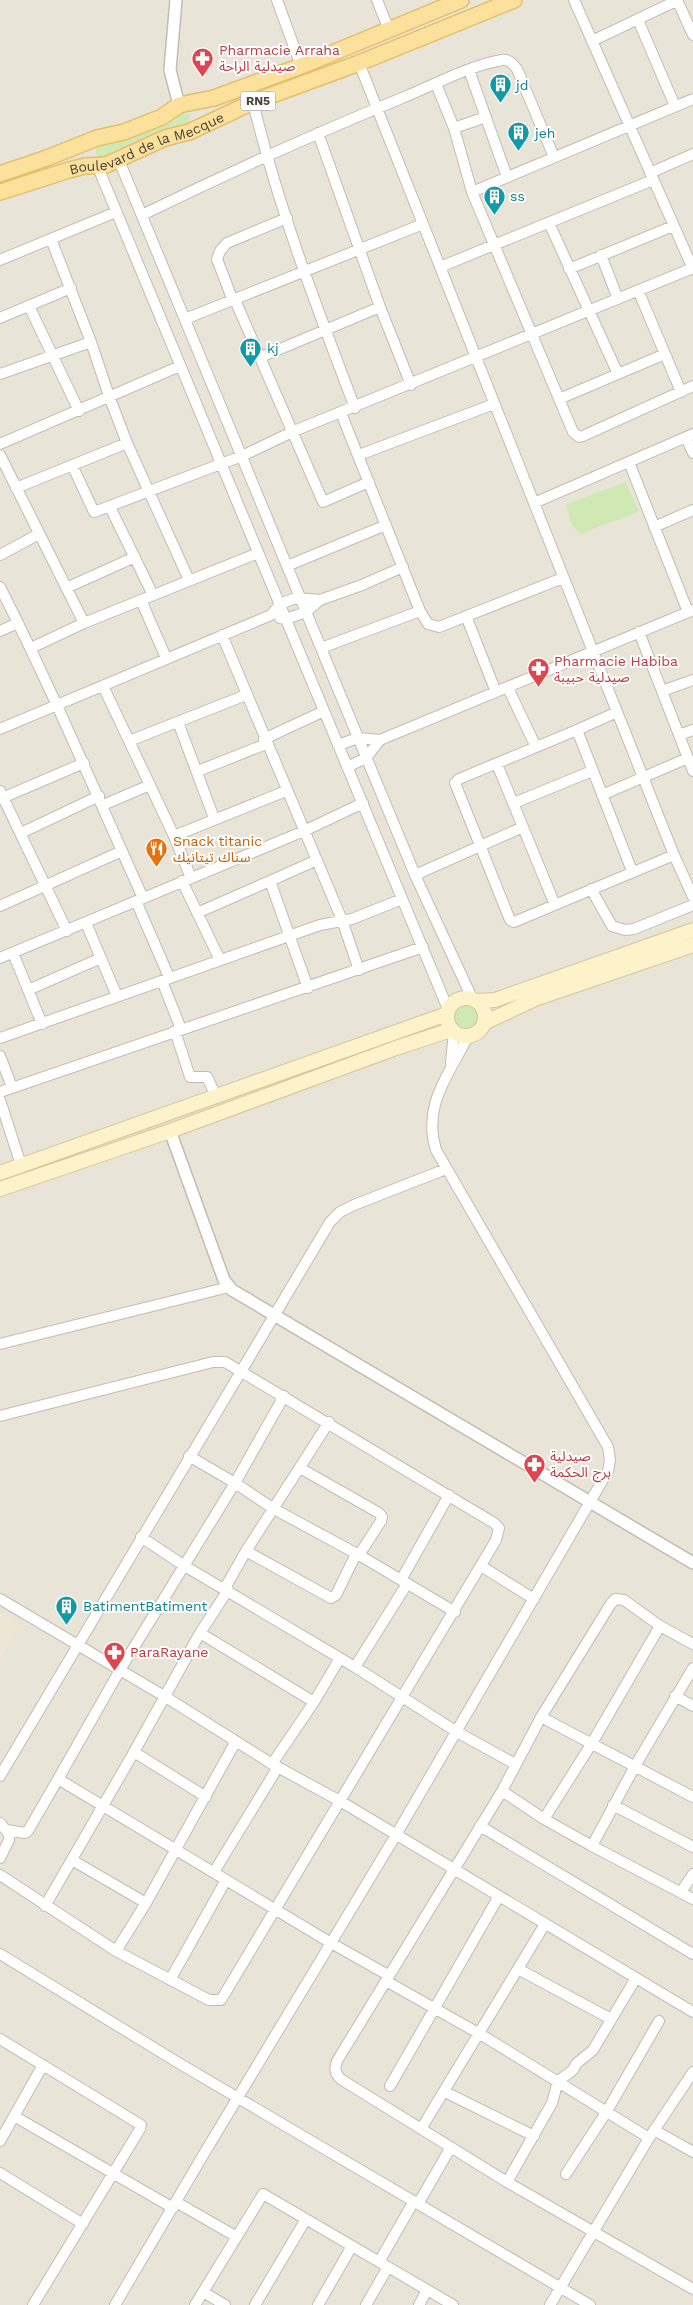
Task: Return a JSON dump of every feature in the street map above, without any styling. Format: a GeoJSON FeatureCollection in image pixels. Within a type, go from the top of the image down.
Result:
{"type":"FeatureCollection","features":[{"type":"Feature","properties":{"kind":"main road","name":"Boulevard de la Mecque"},"geometry":{"type":"LineString","coordinates":[[0,174],[97,138],[124,132],[162,117],[181,105],[214,98],[300,66],[462,0]]}},
{"type":"Feature","properties":{"kind":"main road","name":"Boulevard de la Mecque"},"geometry":{"type":"LineString","coordinates":[[0,192],[69,170],[106,165],[165,138],[193,130],[253,102],[359,63],[514,0]]}},
{"type":"Feature","properties":{"kind":"main road"},"geometry":{"type":"LineString","coordinates":[[181,105],[193,108],[198,116],[198,121],[193,130]]}},
{"type":"Feature","properties":{"kind":"main road"},"geometry":{"type":"LineString","coordinates":[[97,138],[90,143],[87,152],[90,160],[97,165]]}},
{"type":"Feature","properties":{"kind":"main road"},"geometry":{"type":"LineString","coordinates":[[0,1173],[447,1011],[460,998],[495,1000],[693,930]]}},
{"type":"Feature","properties":{"kind":"main road"},"geometry":{"type":"LineString","coordinates":[[484,1024],[535,1000],[693,945]]}},
{"type":"Feature","properties":{"kind":"main road"},"geometry":{"type":"LineString","coordinates":[[447,1011],[448,1025],[453,1031],[468,1036],[478,1032],[484,1024],[486,1015],[483,1007],[475,999]]}},
{"type":"Feature","properties":{"kind":"main road"},"geometry":{"type":"LineString","coordinates":[[0,1189],[170,1131],[396,1048],[453,1031]]}},
{"type":"Feature","properties":{"kind":"street"},"geometry":{"type":"LineString","coordinates":[[176,0],[170,70],[181,105]]}},
{"type":"Feature","properties":{"kind":"street"},"geometry":{"type":"LineString","coordinates":[[277,0],[300,66]]}},
{"type":"Feature","properties":{"kind":"street"},"geometry":{"type":"LineString","coordinates":[[377,0],[389,30]]}},
{"type":"Feature","properties":{"kind":"street"},"geometry":{"type":"LineString","coordinates":[[72,465],[94,512],[110,507],[149,490],[242,456],[294,431],[355,408],[693,269],[574,0]]}},
{"type":"Feature","properties":{"kind":"street"},"geometry":{"type":"LineString","coordinates":[[592,41],[677,0],[693,35]]}},
{"type":"Feature","properties":{"kind":"street"},"geometry":{"type":"LineString","coordinates":[[638,20],[675,106]]}},
{"type":"Feature","properties":{"kind":"street"},"geometry":{"type":"LineString","coordinates":[[142,215],[266,155],[469,70],[504,59],[512,62],[517,69],[554,157]]}},
{"type":"Feature","properties":{"kind":"street"},"geometry":{"type":"LineString","coordinates":[[359,63],[562,578],[674,855],[693,897]]}},
{"type":"Feature","properties":{"kind":"street"},"geometry":{"type":"LineString","coordinates":[[469,70],[507,177]]}},
{"type":"Feature","properties":{"kind":"street"},"geometry":{"type":"LineString","coordinates":[[436,84],[454,128],[472,192],[534,334],[573,432],[579,437],[583,436],[693,386]]}},
{"type":"Feature","properties":{"kind":"street"},"geometry":{"type":"LineString","coordinates":[[472,192],[693,99]]}},
{"type":"Feature","properties":{"kind":"street"},"geometry":{"type":"LineString","coordinates":[[253,102],[266,155],[325,330],[355,408]]}},
{"type":"Feature","properties":{"kind":"street"},"geometry":{"type":"LineString","coordinates":[[454,128],[486,116]]}},
{"type":"Feature","properties":{"kind":"street"},"geometry":{"type":"LineString","coordinates":[[318,133],[380,307],[411,385]]}},
{"type":"Feature","properties":{"kind":"street"},"geometry":{"type":"LineString","coordinates":[[440,267],[548,223],[652,176],[693,154]]}},
{"type":"Feature","properties":{"kind":"street"},"geometry":{"type":"LineString","coordinates":[[118,158],[415,875],[475,999]]}},
{"type":"Feature","properties":{"kind":"street"},"geometry":{"type":"LineString","coordinates":[[97,165],[423,948],[447,1011]]}},
{"type":"Feature","properties":{"kind":"street"},"geometry":{"type":"LineString","coordinates":[[0,260],[116,212]]}},
{"type":"Feature","properties":{"kind":"street"},"geometry":{"type":"LineString","coordinates":[[287,218],[227,243],[220,251],[218,259],[234,301],[294,431],[323,502],[369,482]]}},
{"type":"Feature","properties":{"kind":"street"},"geometry":{"type":"LineString","coordinates":[[548,223],[618,374]]}},
{"type":"Feature","properties":{"kind":"street"},"geometry":{"type":"LineString","coordinates":[[185,319],[423,224]]}},
{"type":"Feature","properties":{"kind":"street"},"geometry":{"type":"LineString","coordinates":[[569,269],[674,226]]}},
{"type":"Feature","properties":{"kind":"street"},"geometry":{"type":"LineString","coordinates":[[51,240],[91,342],[108,396],[189,580]]}},
{"type":"Feature","properties":{"kind":"street"},"geometry":{"type":"LineString","coordinates":[[601,255],[618,299]]}},
{"type":"Feature","properties":{"kind":"street"},"geometry":{"type":"LineString","coordinates":[[0,318],[70,288]]}},
{"type":"Feature","properties":{"kind":"street"},"geometry":{"type":"LineString","coordinates":[[638,290],[681,392]]}},
{"type":"Feature","properties":{"kind":"street"},"geometry":{"type":"LineString","coordinates":[[29,306],[79,411]]}},
{"type":"Feature","properties":{"kind":"street"},"geometry":{"type":"LineString","coordinates":[[261,357],[380,307]]}},
{"type":"Feature","properties":{"kind":"street"},"geometry":{"type":"LineString","coordinates":[[0,374],[91,342]]}},
{"type":"Feature","properties":{"kind":"street"},"geometry":{"type":"LineString","coordinates":[[559,399],[665,354]]}},
{"type":"Feature","properties":{"kind":"street"},"geometry":{"type":"LineString","coordinates":[[0,444],[180,366]]}},
{"type":"Feature","properties":{"kind":"street"},"geometry":{"type":"LineString","coordinates":[[359,456],[494,404]]}},
{"type":"Feature","properties":{"kind":"street"},"geometry":{"type":"LineString","coordinates":[[341,413],[420,611],[428,624],[434,627],[562,578]]}},
{"type":"Feature","properties":{"kind":"street"},"geometry":{"type":"LineString","coordinates":[[534,503],[689,436],[693,453]]}},
{"type":"Feature","properties":{"kind":"street"},"geometry":{"type":"LineString","coordinates":[[16,488],[128,443]]}},
{"type":"Feature","properties":{"kind":"street"},"geometry":{"type":"LineString","coordinates":[[0,455],[84,622]]}},
{"type":"Feature","properties":{"kind":"street"},"geometry":{"type":"LineString","coordinates":[[338,745],[358,738],[380,740],[690,611],[629,462]]}},
{"type":"Feature","properties":{"kind":"street"},"geometry":{"type":"LineString","coordinates":[[110,507],[153,595]]}},
{"type":"Feature","properties":{"kind":"street"},"geometry":{"type":"LineString","coordinates":[[654,527],[693,510]]}},
{"type":"Feature","properties":{"kind":"street"},"geometry":{"type":"LineString","coordinates":[[287,566],[386,525]]}},
{"type":"Feature","properties":{"kind":"street"},"geometry":{"type":"LineString","coordinates":[[0,555],[39,534]]}},
{"type":"Feature","properties":{"kind":"street"},"geometry":{"type":"LineString","coordinates":[[31,648],[84,622],[258,553]]}},
{"type":"Feature","properties":{"kind":"street"},"geometry":{"type":"LineString","coordinates":[[66,588],[135,557]]}},
{"type":"Feature","properties":{"kind":"street"},"geometry":{"type":"LineString","coordinates":[[271,615],[286,619],[306,612],[320,600],[362,586],[403,567]]}},
{"type":"Feature","properties":{"kind":"street"},"geometry":{"type":"LineString","coordinates":[[0,587],[31,648],[122,851],[140,899],[165,979],[190,1077],[207,1076],[216,1096]]}},
{"type":"Feature","properties":{"kind":"street"},"geometry":{"type":"LineString","coordinates":[[0,729],[271,615],[279,604],[300,598],[320,600]]}},
{"type":"Feature","properties":{"kind":"street"},"geometry":{"type":"LineString","coordinates":[[141,600],[166,658]]}},
{"type":"Feature","properties":{"kind":"street"},"geometry":{"type":"LineString","coordinates":[[321,648],[420,611]]}},
{"type":"Feature","properties":{"kind":"street"},"geometry":{"type":"LineString","coordinates":[[466,616],[496,692]]}},
{"type":"Feature","properties":{"kind":"street"},"geometry":{"type":"LineString","coordinates":[[0,631],[18,623]]}},
{"type":"Feature","properties":{"kind":"street"},"geometry":{"type":"LineString","coordinates":[[640,632],[693,771]]}},
{"type":"Feature","properties":{"kind":"street"},"geometry":{"type":"LineString","coordinates":[[222,635],[286,791],[342,920],[359,970]]}},
{"type":"Feature","properties":{"kind":"street"},"geometry":{"type":"LineString","coordinates":[[662,691],[693,680]]}},
{"type":"Feature","properties":{"kind":"street"},"geometry":{"type":"LineString","coordinates":[[103,686],[174,836],[197,913],[220,960]]}},
{"type":"Feature","properties":{"kind":"street"},"geometry":{"type":"LineString","coordinates":[[508,688],[536,747]]}},
{"type":"Feature","properties":{"kind":"street"},"geometry":{"type":"LineString","coordinates":[[129,741],[246,695]]}},
{"type":"Feature","properties":{"kind":"street"},"geometry":{"type":"LineString","coordinates":[[198,771],[265,741],[324,711]]}},
{"type":"Feature","properties":{"kind":"street"},"geometry":{"type":"LineString","coordinates":[[617,712],[459,779],[455,783],[480,848],[510,920],[518,921],[632,871],[674,855]]}},
{"type":"Feature","properties":{"kind":"street"},"geometry":{"type":"LineString","coordinates":[[178,722],[198,771],[214,818]]}},
{"type":"Feature","properties":{"kind":"street"},"geometry":{"type":"LineString","coordinates":[[577,730],[632,871]]}},
{"type":"Feature","properties":{"kind":"street"},"geometry":{"type":"LineString","coordinates":[[679,735],[693,730]]}},
{"type":"Feature","properties":{"kind":"street"},"geometry":{"type":"LineString","coordinates":[[347,767],[366,758],[380,740]]}},
{"type":"Feature","properties":{"kind":"street"},"geometry":{"type":"LineString","coordinates":[[602,795],[688,758]]}},
{"type":"Feature","properties":{"kind":"street"},"geometry":{"type":"LineString","coordinates":[[67,931],[47,885],[1,796],[84,763]]}},
{"type":"Feature","properties":{"kind":"street"},"geometry":{"type":"LineString","coordinates":[[497,764],[555,905]]}},
{"type":"Feature","properties":{"kind":"street"},"geometry":{"type":"LineString","coordinates":[[514,803],[592,771]]}},
{"type":"Feature","properties":{"kind":"street"},"geometry":{"type":"LineString","coordinates":[[21,833],[101,801],[150,785]]}},
{"type":"Feature","properties":{"kind":"street"},"geometry":{"type":"LineString","coordinates":[[174,836],[214,818],[286,791]]}},
{"type":"Feature","properties":{"kind":"street"},"geometry":{"type":"LineString","coordinates":[[0,958],[304,831],[363,803]]}},
{"type":"Feature","properties":{"kind":"street"},"geometry":{"type":"LineString","coordinates":[[415,875],[480,848],[523,827]]}},
{"type":"Feature","properties":{"kind":"street"},"geometry":{"type":"LineString","coordinates":[[0,906],[122,851]]}},
{"type":"Feature","properties":{"kind":"street"},"geometry":{"type":"LineString","coordinates":[[197,913],[317,860]]}},
{"type":"Feature","properties":{"kind":"street"},"geometry":{"type":"LineString","coordinates":[[270,881],[308,988]]}},
{"type":"Feature","properties":{"kind":"street"},"geometry":{"type":"LineString","coordinates":[[592,889],[612,926],[625,930],[634,929],[693,905]]}},
{"type":"Feature","properties":{"kind":"street"},"geometry":{"type":"LineString","coordinates":[[0,1038],[320,925],[352,919],[402,899]]}},
{"type":"Feature","properties":{"kind":"street"},"geometry":{"type":"LineString","coordinates":[[86,923],[117,996]]}},
{"type":"Feature","properties":{"kind":"street"},"geometry":{"type":"LineString","coordinates":[[0,1092],[423,948]]}},
{"type":"Feature","properties":{"kind":"street"},"geometry":{"type":"LineString","coordinates":[[13,953],[42,1024]]}},
{"type":"Feature","properties":{"kind":"street"},"geometry":{"type":"LineString","coordinates":[[28,990],[101,958]]}},
{"type":"Feature","properties":{"kind":"street"},"geometry":{"type":"LineString","coordinates":[[448,1076],[452,1055],[453,1031]]}},
{"type":"Feature","properties":{"kind":"street"},"geometry":{"type":"LineString","coordinates":[[115,2305],[237,2097],[457,1732],[608,1470],[610,1460],[608,1447],[436,1150],[431,1122],[434,1103],[468,1036]]}},
{"type":"Feature","properties":{"kind":"street"},"geometry":{"type":"LineString","coordinates":[[0,1056],[12,1087]]}},
{"type":"Feature","properties":{"kind":"street"},"geometry":{"type":"LineString","coordinates":[[0,1100],[21,1165]]}},
{"type":"Feature","properties":{"kind":"street"},"geometry":{"type":"LineString","coordinates":[[170,1131],[224,1280],[229,1287],[274,1316],[693,1563]]}},
{"type":"Feature","properties":{"kind":"street"},"geometry":{"type":"LineString","coordinates":[[0,1776],[326,1228],[335,1217],[354,1205],[446,1169]]}},
{"type":"Feature","properties":{"kind":"street"},"geometry":{"type":"LineString","coordinates":[[0,1344],[229,1287]]}},
{"type":"Feature","properties":{"kind":"street"},"geometry":{"type":"LineString","coordinates":[[0,1416],[213,1362],[225,1362],[329,1422],[494,1522],[499,1528],[499,1535],[455,1612],[401,1698],[221,2000],[209,2000],[116,1951],[0,1875]]}},
{"type":"Feature","properties":{"kind":"street"},"geometry":{"type":"LineString","coordinates":[[4,1827],[25,1833],[28,1831],[120,1670],[235,1483],[284,1396]]}},
{"type":"Feature","properties":{"kind":"street"},"geometry":{"type":"LineString","coordinates":[[46,1906],[246,1551],[329,1422]]}},
{"type":"Feature","properties":{"kind":"street"},"geometry":{"type":"LineString","coordinates":[[189,1456],[274,1509],[455,1612]]}},
{"type":"Feature","properties":{"kind":"street"},"geometry":{"type":"LineString","coordinates":[[246,1551],[331,1598],[336,1595],[357,1555],[382,1517],[379,1513],[300,1468]]}},
{"type":"Feature","properties":{"kind":"street"},"geometry":{"type":"LineString","coordinates":[[355,1667],[404,1582],[449,1495]]}},
{"type":"Feature","properties":{"kind":"street"},"geometry":{"type":"LineString","coordinates":[[141,1537],[183,1565],[355,1667],[457,1732],[515,1764]]}},
{"type":"Feature","properties":{"kind":"street"},"geometry":{"type":"LineString","coordinates":[[481,1566],[534,1599]]}},
{"type":"Feature","properties":{"kind":"street"},"geometry":{"type":"LineString","coordinates":[[0,1599],[164,1696],[275,1766],[340,1801],[693,2012]]}},
{"type":"Feature","properties":{"kind":"street"},"geometry":{"type":"LineString","coordinates":[[692,2286],[507,2182],[342,2080],[335,2073],[337,2061],[502,1791],[541,1716],[615,1599],[624,1600],[660,1626],[693,1644]]}},
{"type":"Feature","properties":{"kind":"street"},"geometry":{"type":"LineString","coordinates":[[544,1819],[592,1743],[660,1626]]}},
{"type":"Feature","properties":{"kind":"street"},"geometry":{"type":"LineString","coordinates":[[200,1633],[314,1702]]}},
{"type":"Feature","properties":{"kind":"street"},"geometry":{"type":"LineString","coordinates":[[214,1872],[340,1658]]}},
{"type":"Feature","properties":{"kind":"street"},"geometry":{"type":"LineString","coordinates":[[592,1846],[635,1766],[693,1668]]}},
{"type":"Feature","properties":{"kind":"street"},"geometry":{"type":"LineString","coordinates":[[675,1696],[693,1706]]}},
{"type":"Feature","properties":{"kind":"street"},"geometry":{"type":"LineString","coordinates":[[541,1716],[693,1798]]}},
{"type":"Feature","properties":{"kind":"street"},"geometry":{"type":"LineString","coordinates":[[116,1951],[176,1850],[236,1741]]}},
{"type":"Feature","properties":{"kind":"street"},"geometry":{"type":"LineString","coordinates":[[134,1752],[206,1797]]}},
{"type":"Feature","properties":{"kind":"street"},"geometry":{"type":"LineString","coordinates":[[58,1779],[276,1909],[435,2009],[607,2111],[693,2152]]}},
{"type":"Feature","properties":{"kind":"street"},"geometry":{"type":"LineString","coordinates":[[502,1791],[544,1819],[693,1900]]}},
{"type":"Feature","properties":{"kind":"street"},"geometry":{"type":"LineString","coordinates":[[613,1805],[693,1847]]}},
{"type":"Feature","properties":{"kind":"street"},"geometry":{"type":"LineString","coordinates":[[480,1826],[693,1954]]}},
{"type":"Feature","properties":{"kind":"street"},"geometry":{"type":"LineString","coordinates":[[0,1858],[10,1840],[4,1827]]}},
{"type":"Feature","properties":{"kind":"street"},"geometry":{"type":"LineString","coordinates":[[72,1860],[146,1902]]}},
{"type":"Feature","properties":{"kind":"street"},"geometry":{"type":"LineString","coordinates":[[681,1892],[693,1874]]}},
{"type":"Feature","properties":{"kind":"street"},"geometry":{"type":"LineString","coordinates":[[170,1980],[226,1880]]}},
{"type":"Feature","properties":{"kind":"street"},"geometry":{"type":"LineString","coordinates":[[390,2086],[499,1896]]}},
{"type":"Feature","properties":{"kind":"street"},"geometry":{"type":"LineString","coordinates":[[421,2129],[545,1924]]}},
{"type":"Feature","properties":{"kind":"street"},"geometry":{"type":"LineString","coordinates":[[0,1954],[237,2097],[590,2305]]}},
{"type":"Feature","properties":{"kind":"street"},"geometry":{"type":"LineString","coordinates":[[518,1969],[611,2020]]}},
{"type":"Feature","properties":{"kind":"street"},"geometry":{"type":"LineString","coordinates":[[507,2182],[552,2103],[558,2081],[588,2055],[636,1978]]}},
{"type":"Feature","properties":{"kind":"street"},"geometry":{"type":"LineString","coordinates":[[566,2174],[607,2111],[659,2021]]}},
{"type":"Feature","properties":{"kind":"street"},"geometry":{"type":"LineString","coordinates":[[0,2039],[141,2125],[114,2173],[33,2305]]}},
{"type":"Feature","properties":{"kind":"street"},"geometry":{"type":"LineString","coordinates":[[0,2141],[43,2065]]}},
{"type":"Feature","properties":{"kind":"street"},"geometry":{"type":"LineString","coordinates":[[550,2305],[595,2233],[652,2134],[692,2077]]}},
{"type":"Feature","properties":{"kind":"street"},"geometry":{"type":"LineString","coordinates":[[445,2092],[534,2136]]}},
{"type":"Feature","properties":{"kind":"street"},"geometry":{"type":"LineString","coordinates":[[14,2116],[114,2173],[237,2237]]}},
{"type":"Feature","properties":{"kind":"street"},"geometry":{"type":"LineString","coordinates":[[366,2305],[384,2264],[416,2202],[450,2147]]}},
{"type":"Feature","properties":{"kind":"street"},"geometry":{"type":"LineString","coordinates":[[0,2173],[83,2224]]}},
{"type":"Feature","properties":{"kind":"street"},"geometry":{"type":"LineString","coordinates":[[195,2305],[263,2194],[453,2305]]}},
{"type":"Feature","properties":{"kind":"street"},"geometry":{"type":"LineString","coordinates":[[255,2305],[306,2218]]}},
{"type":"Feature","properties":{"kind":"street"},"geometry":{"type":"LineString","coordinates":[[318,2305],[352,2246]]}},
{"type":"Feature","properties":{"kind":"street"},"geometry":{"type":"LineString","coordinates":[[419,2305],[428,2290]]}},
{"type":"Feature","properties":{"kind":"street"},"geometry":{"type":"LineString","coordinates":[[203,2292],[226,2305]]}},
{"type":"Feature","properties":{"kind":"shaded area"},"geometry":{"type":"Polygon","coordinates":[[[0,0],[693,0],[693,2305],[0,2305],[0,0]]]}},
{"type":"Feature","properties":{"kind":"shaded area"},"geometry":{"type":"Polygon","coordinates":[[[0,1612],[20,1624],[0,1658],[0,1612]]]}},
{"type":"Feature","properties":{"kind":"green space"},"geometry":{"type":"Polygon","coordinates":[[[182,112],[190,115],[189,124],[114,150],[105,157],[101,158],[96,154],[96,148],[175,120],[182,112]]]}},
{"type":"Feature","properties":{"kind":"green space"},"geometry":{"type":"Polygon","coordinates":[[[626,482],[639,512],[579,534],[571,523],[566,504],[626,482]]]}},
{"type":"Feature","properties":{"kind":"green space"},"geometry":{"type":"Polygon","coordinates":[[[467,1004],[473,1005],[481,1013],[481,1025],[473,1033],[467,1034],[461,1033],[453,1025],[452,1019],[453,1013],[461,1005],[467,1004]]]}},
{"type":"Feature","properties":{"kind":"place","name":"Pharmacie Arraha صيدلية الراحة"},"geometry":{"type":"Point","coordinates":[203,77]}},
{"type":"Feature","properties":{"kind":"place","name":"jd"},"geometry":{"type":"Point","coordinates":[500,104]}},
{"type":"Feature","properties":{"kind":"place","name":"jeh"},"geometry":{"type":"Point","coordinates":[519,152]}},
{"type":"Feature","properties":{"kind":"place","name":"ss"},"geometry":{"type":"Point","coordinates":[494,215]}},
{"type":"Feature","properties":{"kind":"place","name":"kj"},"geometry":{"type":"Point","coordinates":[251,367]}},
{"type":"Feature","properties":{"kind":"place","name":"Pharmacie Habiba صيدلية حبيبة"},"geometry":{"type":"Point","coordinates":[538,688]}},
{"type":"Feature","properties":{"kind":"place","name":"Snack titanic سناك تيتانيك"},"geometry":{"type":"Point","coordinates":[157,868]}},
{"type":"Feature","properties":{"kind":"place","name":"صيدلية برج الحكمة"},"geometry":{"type":"Point","coordinates":[534,1483]}},
{"type":"Feature","properties":{"kind":"place","name":"BatimentBatiment"},"geometry":{"type":"Point","coordinates":[67,1625]}},
{"type":"Feature","properties":{"kind":"place","name":"ParaRayane"},"geometry":{"type":"Point","coordinates":[114,1671]}}]}
